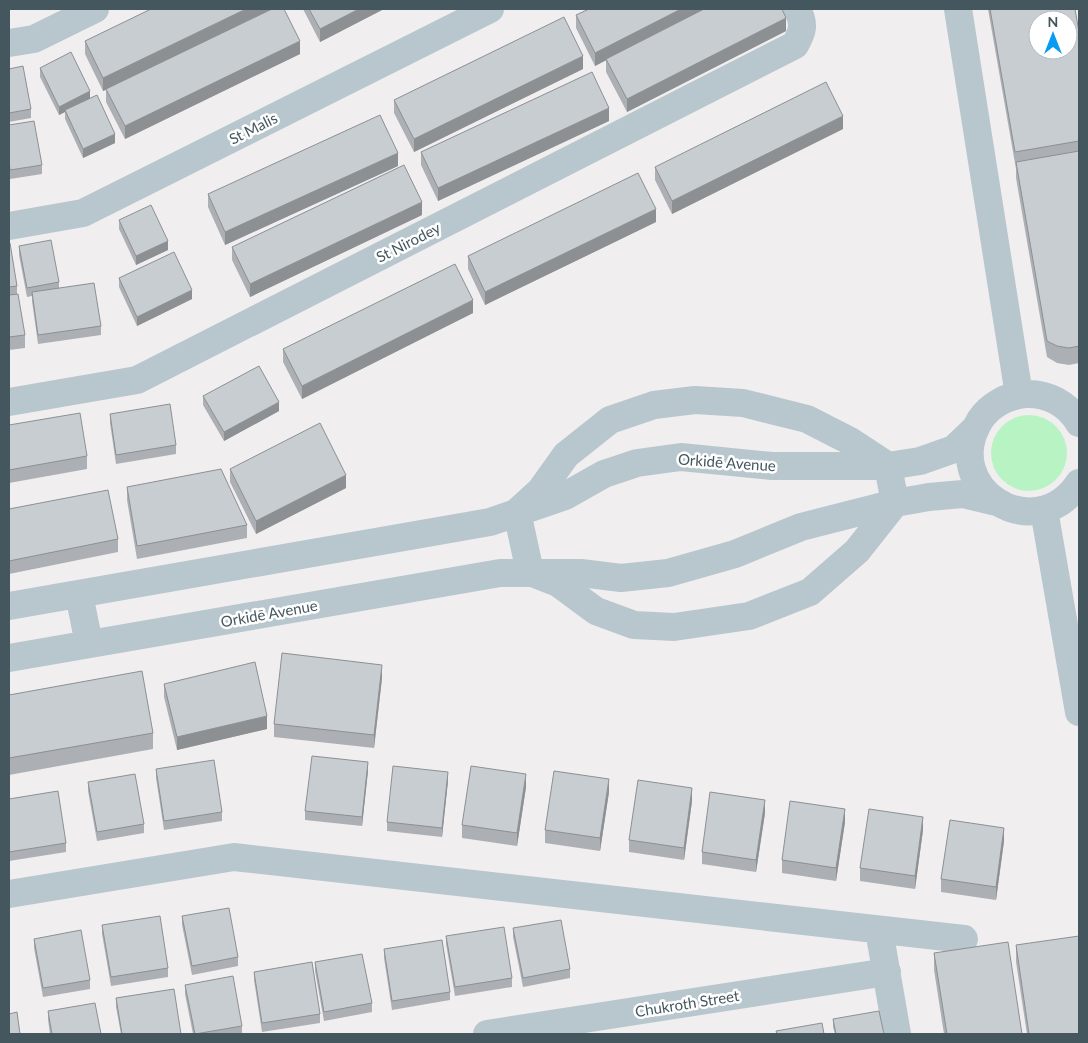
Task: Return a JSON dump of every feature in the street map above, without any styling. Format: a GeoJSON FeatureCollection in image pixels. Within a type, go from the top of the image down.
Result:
{"type":"FeatureCollection","features":[{"type":"Feature","properties":{"kind":"street"},"geometry":{"type":"LineString","coordinates":[[9,43],[34,38],[95,9]]}},
{"type":"Feature","properties":{"kind":"street","name":"St Malis"},"geometry":{"type":"LineString","coordinates":[[9,226],[83,213],[490,9]]}},
{"type":"Feature","properties":{"kind":"street","name":"St Nirodey"},"geometry":{"type":"LineString","coordinates":[[9,402],[137,380],[795,45],[802,32],[801,16],[797,9]]}},
{"type":"Feature","properties":{"kind":"street"},"geometry":{"type":"LineString","coordinates":[[958,9],[1019,395]]}},
{"type":"Feature","properties":{"kind":"street"},"geometry":{"type":"LineString","coordinates":[[996,502],[984,491],[975,476],[970,460],[970,444],[983,416],[993,406],[1005,399],[1031,394],[1055,400],[1075,412]]}},
{"type":"Feature","properties":{"kind":"street","name":"Orkidē Avenue"},"geometry":{"type":"LineString","coordinates":[[517,512],[541,490],[566,455],[610,420],[654,405],[694,400],[743,403],[808,419],[850,441],[888,466]]}},
{"type":"Feature","properties":{"kind":"street","name":"Orkidē Avenue"},"geometry":{"type":"LineString","coordinates":[[9,606],[490,522],[565,496],[604,474],[637,463],[681,457],[772,466],[888,466],[920,461],[954,449],[976,428]]}},
{"type":"Feature","properties":{"kind":"street"},"geometry":{"type":"LineString","coordinates":[[888,466],[896,504]]}},
{"type":"Feature","properties":{"kind":"street"},"geometry":{"type":"LineString","coordinates":[[1077,488],[1060,503],[1044,510],[1079,712]]}},
{"type":"Feature","properties":{"kind":"street","name":"Orkidē Avenue"},"geometry":{"type":"LineString","coordinates":[[9,658],[500,573],[581,573],[621,578],[668,573],[735,554],[801,527],[929,497],[963,494],[996,502],[1011,509],[1027,512],[1044,510]]}},
{"type":"Feature","properties":{"kind":"street","name":"Orkidē Avenue"},"geometry":{"type":"LineString","coordinates":[[530,572],[558,583],[596,611],[634,625],[674,627],[749,616],[810,592],[857,550],[896,504]]}},
{"type":"Feature","properties":{"kind":"street"},"geometry":{"type":"LineString","coordinates":[[517,512],[530,572]]}},
{"type":"Feature","properties":{"kind":"street"},"geometry":{"type":"LineString","coordinates":[[79,594],[89,644]]}},
{"type":"Feature","properties":{"kind":"street"},"geometry":{"type":"LineString","coordinates":[[9,894],[234,856],[964,939]]}},
{"type":"Feature","properties":{"kind":"street"},"geometry":{"type":"LineString","coordinates":[[879,930],[897,1034]]}},
{"type":"Feature","properties":{"kind":"street","name":"Chukroth Street"},"geometry":{"type":"LineString","coordinates":[[487,1034],[887,972]]}},
{"type":"Feature","properties":{"kind":"green space"},"geometry":{"type":"Polygon","coordinates":[[[1029,415],[1044,418],[1056,426],[1064,438],[1067,453],[1064,468],[1056,480],[1044,488],[1029,491],[1014,488],[1002,480],[994,468],[991,453],[994,438],[1002,426],[1014,418],[1029,415]]]}},
{"type":"Feature","properties":{"kind":"building"},"geometry":{"type":"Polygon","coordinates":[[[151,9],[246,9],[103,78],[85,41],[151,9]]]}},
{"type":"Feature","properties":{"kind":"building"},"geometry":{"type":"Polygon","coordinates":[[[272,9],[284,9],[300,41],[125,126],[106,89],[272,9]]]}},
{"type":"Feature","properties":{"kind":"building"},"geometry":{"type":"Polygon","coordinates":[[[309,9],[359,9],[320,29],[309,9]]]}},
{"type":"Feature","properties":{"kind":"building"},"geometry":{"type":"Polygon","coordinates":[[[589,9],[681,9],[595,53],[576,15],[589,9]]]}},
{"type":"Feature","properties":{"kind":"building"},"geometry":{"type":"Polygon","coordinates":[[[704,9],[782,9],[786,18],[627,99],[606,59],[704,9]]]}},
{"type":"Feature","properties":{"kind":"building"},"geometry":{"type":"Polygon","coordinates":[[[990,9],[1075,9],[1028,10],[1028,60],[1078,60],[1078,26],[1079,141],[1015,152],[990,9]]]}},
{"type":"Feature","properties":{"kind":"building"},"geometry":{"type":"Polygon","coordinates":[[[564,17],[583,56],[414,139],[394,100],[564,17]]]}},
{"type":"Feature","properties":{"kind":"building"},"geometry":{"type":"Polygon","coordinates":[[[71,52],[90,91],[59,107],[40,68],[71,52]]]}},
{"type":"Feature","properties":{"kind":"building"},"geometry":{"type":"Polygon","coordinates":[[[23,66],[31,109],[9,113],[9,69],[23,66]]]}},
{"type":"Feature","properties":{"kind":"building"},"geometry":{"type":"Polygon","coordinates":[[[592,72],[609,108],[438,188],[421,152],[592,72]]]}},
{"type":"Feature","properties":{"kind":"building"},"geometry":{"type":"Polygon","coordinates":[[[826,82],[843,116],[672,201],[655,167],[826,82]]]}},
{"type":"Feature","properties":{"kind":"building"},"geometry":{"type":"Polygon","coordinates":[[[97,95],[115,134],[83,149],[65,110],[97,95]]]}},
{"type":"Feature","properties":{"kind":"building"},"geometry":{"type":"Polygon","coordinates":[[[380,115],[398,153],[225,232],[208,194],[380,115]]]}},
{"type":"Feature","properties":{"kind":"building"},"geometry":{"type":"Polygon","coordinates":[[[34,121],[42,165],[10,170],[9,125],[34,121]]]}},
{"type":"Feature","properties":{"kind":"building"},"geometry":{"type":"Polygon","coordinates":[[[1079,151],[1079,346],[1069,348],[1057,346],[1047,341],[1016,162],[1079,151]]]}},
{"type":"Feature","properties":{"kind":"building"},"geometry":{"type":"Polygon","coordinates":[[[404,165],[422,202],[250,284],[232,247],[404,165]]]}},
{"type":"Feature","properties":{"kind":"building"},"geometry":{"type":"Polygon","coordinates":[[[638,173],[656,209],[485,292],[468,256],[638,173]]]}},
{"type":"Feature","properties":{"kind":"building"},"geometry":{"type":"Polygon","coordinates":[[[151,205],[168,241],[136,256],[119,220],[151,205]]]}},
{"type":"Feature","properties":{"kind":"building"},"geometry":{"type":"Polygon","coordinates":[[[51,240],[59,282],[27,288],[19,246],[51,240]]]}},
{"type":"Feature","properties":{"kind":"building"},"geometry":{"type":"Polygon","coordinates":[[[9,243],[17,286],[9,287],[9,243]]]}},
{"type":"Feature","properties":{"kind":"building"},"geometry":{"type":"Polygon","coordinates":[[[174,252],[192,290],[137,317],[119,278],[174,252]]]}},
{"type":"Feature","properties":{"kind":"building"},"geometry":{"type":"Polygon","coordinates":[[[455,264],[473,300],[302,386],[283,349],[455,264]]]}},
{"type":"Feature","properties":{"kind":"building"},"geometry":{"type":"Polygon","coordinates":[[[94,283],[101,326],[38,335],[32,292],[94,283]]]}},
{"type":"Feature","properties":{"kind":"building"},"geometry":{"type":"Polygon","coordinates":[[[18,294],[25,335],[9,337],[9,295],[18,294]]]}},
{"type":"Feature","properties":{"kind":"building"},"geometry":{"type":"Polygon","coordinates":[[[259,366],[279,402],[224,432],[203,396],[259,366]]]}},
{"type":"Feature","properties":{"kind":"building"},"geometry":{"type":"Polygon","coordinates":[[[170,404],[176,445],[116,455],[110,414],[170,404]]]}},
{"type":"Feature","properties":{"kind":"building"},"geometry":{"type":"Polygon","coordinates":[[[80,413],[87,456],[9,470],[9,425],[80,413]]]}},
{"type":"Feature","properties":{"kind":"building"},"geometry":{"type":"Polygon","coordinates":[[[320,423],[346,475],[256,521],[230,469],[320,423]]]}},
{"type":"Feature","properties":{"kind":"building"},"geometry":{"type":"Polygon","coordinates":[[[221,469],[247,525],[137,546],[127,487],[221,469]]]}},
{"type":"Feature","properties":{"kind":"building"},"geometry":{"type":"Polygon","coordinates":[[[108,490],[118,539],[9,561],[9,509],[108,490]]]}},
{"type":"Feature","properties":{"kind":"building"},"geometry":{"type":"Polygon","coordinates":[[[282,653],[382,665],[374,735],[274,724],[282,653]]]}},
{"type":"Feature","properties":{"kind":"building"},"geometry":{"type":"Polygon","coordinates":[[[255,662],[267,716],[177,737],[164,684],[255,662]]]}},
{"type":"Feature","properties":{"kind":"building"},"geometry":{"type":"Polygon","coordinates":[[[142,671],[153,733],[9,758],[9,695],[142,671]]]}},
{"type":"Feature","properties":{"kind":"building"},"geometry":{"type":"Polygon","coordinates":[[[312,756],[368,762],[362,817],[305,811],[312,756]]]}},
{"type":"Feature","properties":{"kind":"building"},"geometry":{"type":"Polygon","coordinates":[[[214,760],[222,812],[164,821],[156,769],[214,760]]]}},
{"type":"Feature","properties":{"kind":"building"},"geometry":{"type":"Polygon","coordinates":[[[393,766],[448,772],[442,828],[387,822],[393,766]]]}},
{"type":"Feature","properties":{"kind":"building"},"geometry":{"type":"Polygon","coordinates":[[[471,766],[526,774],[517,833],[462,825],[471,766]]]}},
{"type":"Feature","properties":{"kind":"building"},"geometry":{"type":"Polygon","coordinates":[[[554,771],[609,779],[600,838],[545,830],[554,771]]]}},
{"type":"Feature","properties":{"kind":"building"},"geometry":{"type":"Polygon","coordinates":[[[135,774],[144,824],[97,832],[88,782],[135,774]]]}},
{"type":"Feature","properties":{"kind":"building"},"geometry":{"type":"Polygon","coordinates":[[[638,780],[692,788],[684,848],[629,840],[638,780]]]}},
{"type":"Feature","properties":{"kind":"building"},"geometry":{"type":"Polygon","coordinates":[[[58,791],[66,843],[9,852],[9,799],[58,791]]]}},
{"type":"Feature","properties":{"kind":"building"},"geometry":{"type":"Polygon","coordinates":[[[710,792],[765,800],[756,860],[702,852],[710,792]]]}},
{"type":"Feature","properties":{"kind":"building"},"geometry":{"type":"Polygon","coordinates":[[[790,801],[845,809],[836,868],[782,860],[790,801]]]}},
{"type":"Feature","properties":{"kind":"building"},"geometry":{"type":"Polygon","coordinates":[[[869,809],[923,817],[915,876],[860,868],[869,809]]]}},
{"type":"Feature","properties":{"kind":"building"},"geometry":{"type":"Polygon","coordinates":[[[950,820],[1004,828],[996,887],[941,879],[950,820]]]}},
{"type":"Feature","properties":{"kind":"building"},"geometry":{"type":"Polygon","coordinates":[[[229,908],[238,957],[192,966],[182,916],[229,908]]]}},
{"type":"Feature","properties":{"kind":"building"},"geometry":{"type":"Polygon","coordinates":[[[160,916],[168,968],[111,977],[102,925],[160,916]]]}},
{"type":"Feature","properties":{"kind":"building"},"geometry":{"type":"Polygon","coordinates":[[[561,920],[570,969],[523,978],[513,928],[561,920]]]}},
{"type":"Feature","properties":{"kind":"building"},"geometry":{"type":"Polygon","coordinates":[[[504,927],[512,978],[455,987],[446,936],[504,927]]]}},
{"type":"Feature","properties":{"kind":"building"},"geometry":{"type":"Polygon","coordinates":[[[81,930],[90,980],[43,988],[34,939],[81,930]]]}},
{"type":"Feature","properties":{"kind":"building"},"geometry":{"type":"Polygon","coordinates":[[[1079,936],[1079,1034],[1029,1034],[1016,945],[1079,936]]]}},
{"type":"Feature","properties":{"kind":"building"},"geometry":{"type":"Polygon","coordinates":[[[442,940],[450,992],[392,1001],[384,949],[442,940]]]}},
{"type":"Feature","properties":{"kind":"building"},"geometry":{"type":"Polygon","coordinates":[[[1008,942],[1022,1034],[947,1034],[934,953],[1008,942]]]}},
{"type":"Feature","properties":{"kind":"building"},"geometry":{"type":"Polygon","coordinates":[[[362,954],[372,1003],[324,1012],[315,962],[362,954]]]}},
{"type":"Feature","properties":{"kind":"building"},"geometry":{"type":"Polygon","coordinates":[[[312,962],[320,1014],[262,1023],[254,972],[312,962]]]}},
{"type":"Feature","properties":{"kind":"building"},"geometry":{"type":"Polygon","coordinates":[[[233,976],[242,1026],[195,1034],[185,985],[233,976]]]}},
{"type":"Feature","properties":{"kind":"building"},"geometry":{"type":"Polygon","coordinates":[[[174,989],[181,1034],[122,1034],[116,998],[174,989]]]}},
{"type":"Feature","properties":{"kind":"building"},"geometry":{"type":"Polygon","coordinates":[[[95,1003],[101,1034],[52,1034],[48,1011],[95,1003]]]}},
{"type":"Feature","properties":{"kind":"building"},"geometry":{"type":"Polygon","coordinates":[[[879,1011],[884,1034],[836,1034],[833,1019],[879,1011]]]}},
{"type":"Feature","properties":{"kind":"building"},"geometry":{"type":"Polygon","coordinates":[[[17,1012],[20,1034],[9,1034],[9,1014],[17,1012]]]}},
{"type":"Feature","properties":{"kind":"building"},"geometry":{"type":"Polygon","coordinates":[[[822,1023],[824,1034],[777,1034],[776,1031],[822,1023]]]}}]}
